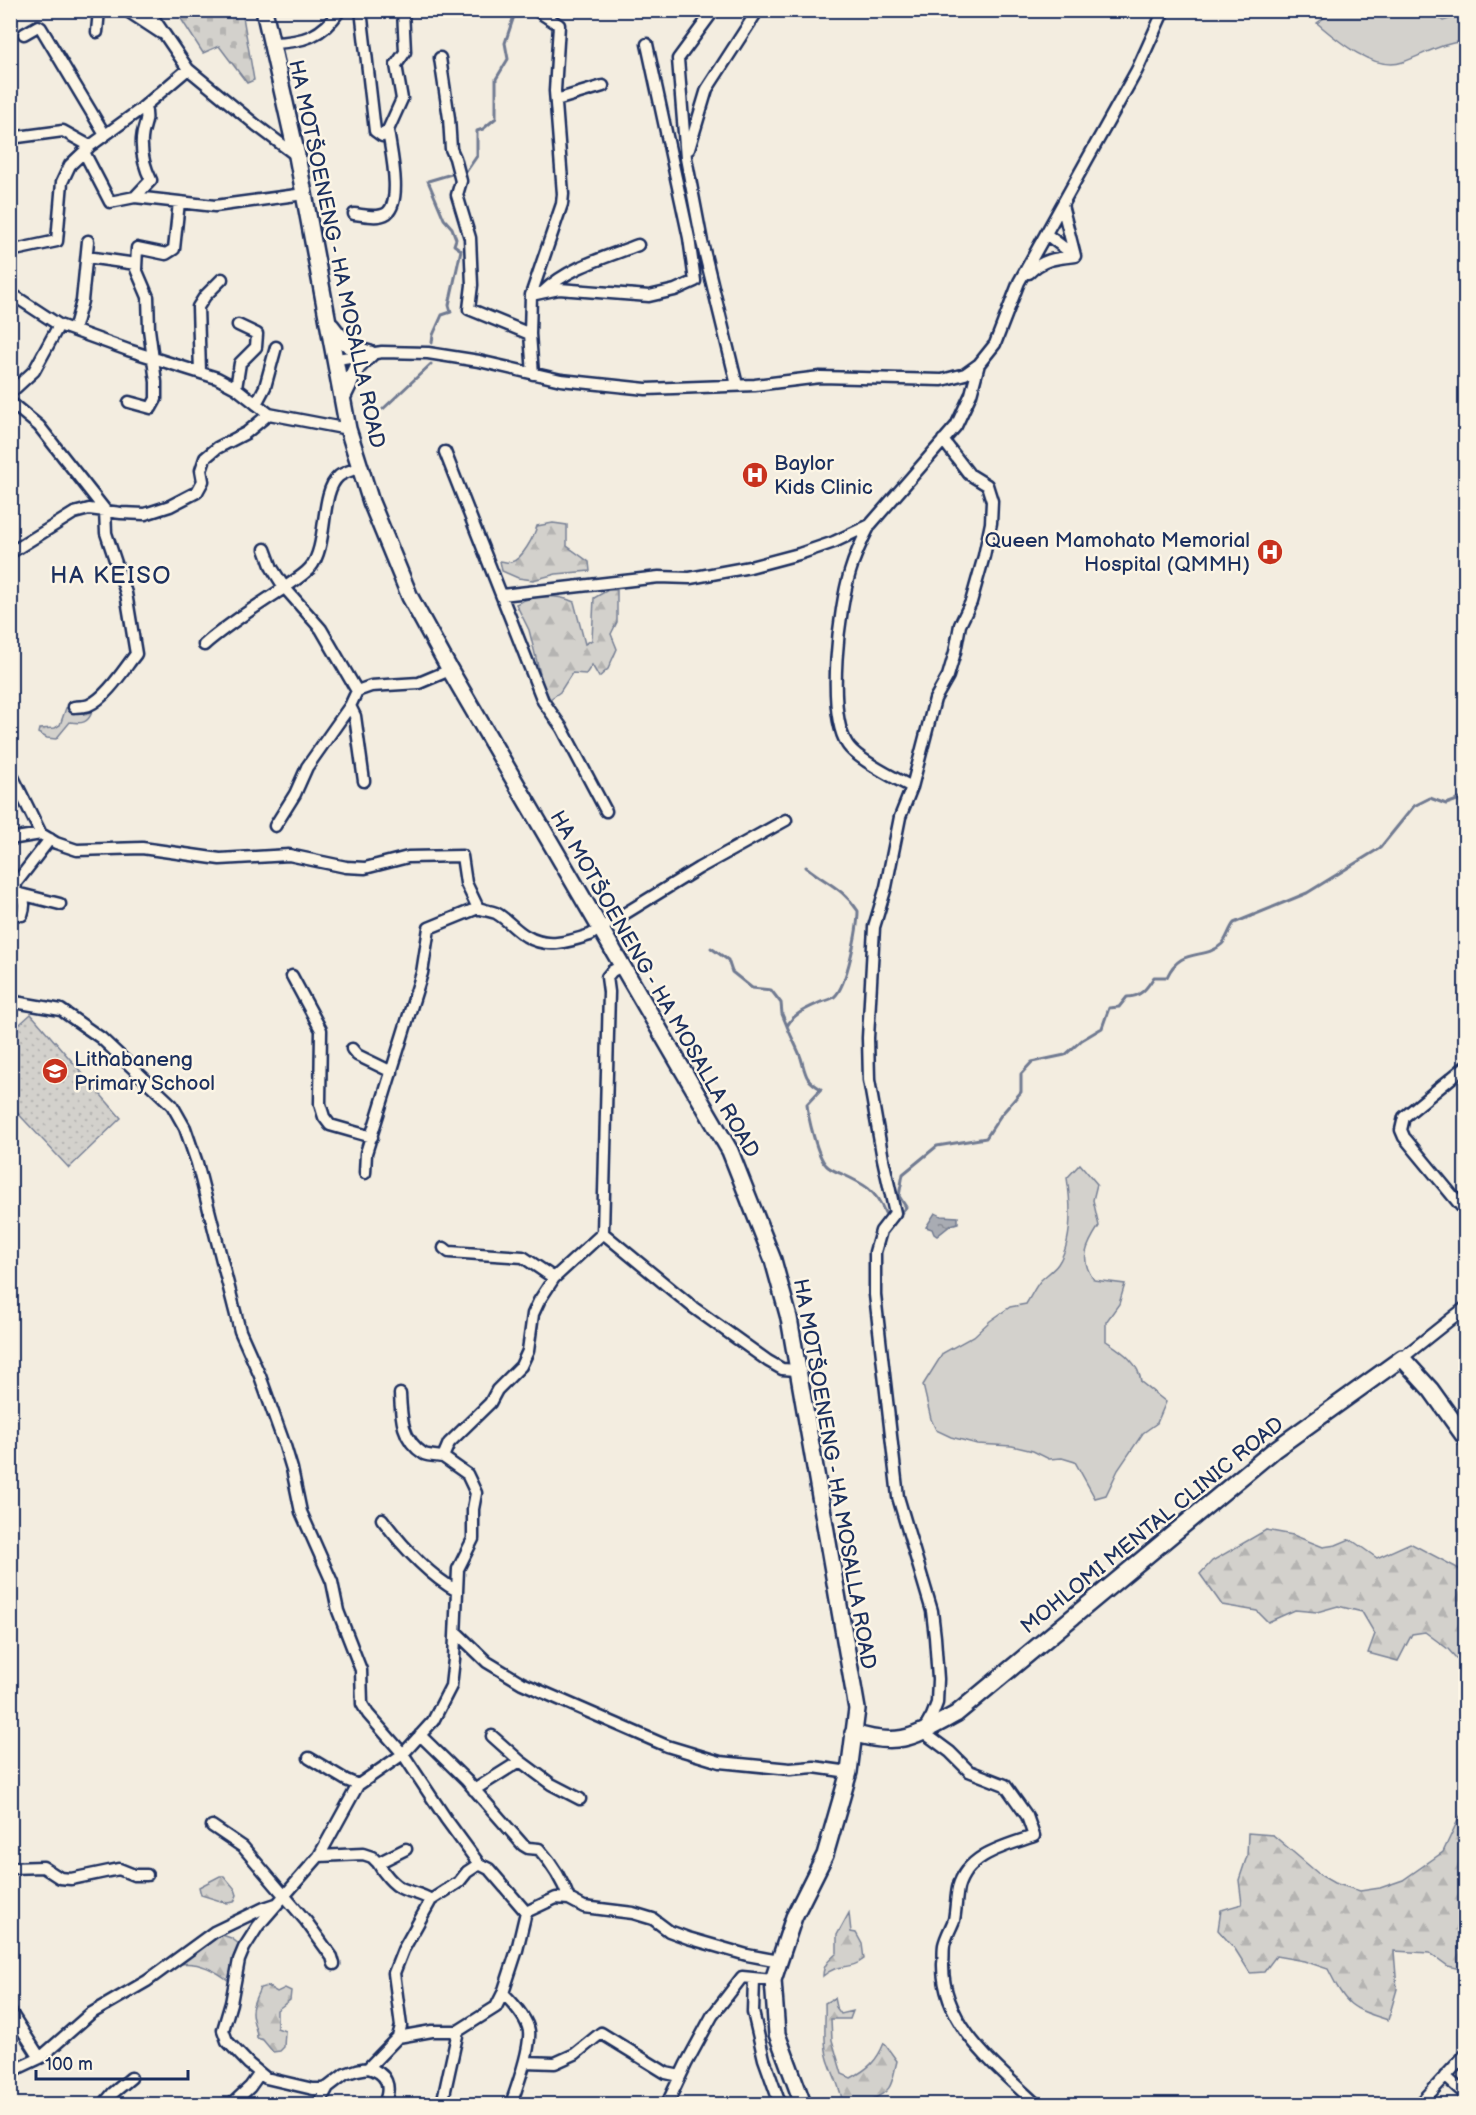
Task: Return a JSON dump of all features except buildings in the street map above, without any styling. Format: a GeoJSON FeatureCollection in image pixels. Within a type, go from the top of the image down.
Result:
{"type":"FeatureCollection","features":[{"type":"Feature","properties":{"kind":"main road","name":"HA MOTŠOENENG - HA MOSALLA ROAD"},"geometry":{"type":"LineString","coordinates":[[264,10],[297,156],[337,359],[348,429],[371,502],[410,597],[450,670],[730,1151],[773,1260],[789,1318],[857,1709],[849,1772],[825,1855],[794,1917],[773,1980],[777,2034],[802,2104]]}},
{"type":"Feature","properties":{"kind":"main road"},"geometry":{"type":"LineString","coordinates":[[329,323],[346,344],[355,350],[370,354]]}},
{"type":"Feature","properties":{"kind":"main road"},"geometry":{"type":"LineString","coordinates":[[343,396],[357,367],[370,354]]}},
{"type":"Feature","properties":{"kind":"main road"},"geometry":{"type":"LineString","coordinates":[[1402,1358],[1431,1390],[1466,1439]]}},
{"type":"Feature","properties":{"kind":"main road","name":"MOHLOMI MENTAL CLINIC ROAD"},"geometry":{"type":"LineString","coordinates":[[853,1733],[872,1739],[899,1741],[923,1732],[956,1714],[1275,1449],[1402,1358]]}},
{"type":"Feature","properties":{"kind":"street"},"geometry":{"type":"LineString","coordinates":[[97,32],[99,10]]}},
{"type":"Feature","properties":{"kind":"street"},"geometry":{"type":"LineString","coordinates":[[148,10],[188,69],[297,156]]}},
{"type":"Feature","properties":{"kind":"street"},"geometry":{"type":"LineString","coordinates":[[272,44],[291,43],[320,33],[340,10]]}},
{"type":"Feature","properties":{"kind":"street"},"geometry":{"type":"LineString","coordinates":[[361,10],[375,131],[382,136],[388,130],[402,99],[396,65],[405,52],[403,10]]}},
{"type":"Feature","properties":{"kind":"street"},"geometry":{"type":"LineString","coordinates":[[533,374],[530,334],[531,294],[562,204],[556,100],[559,25],[536,10]]}},
{"type":"Feature","properties":{"kind":"street"},"geometry":{"type":"LineString","coordinates":[[714,10],[678,59],[686,158],[702,242],[737,385]]}},
{"type":"Feature","properties":{"kind":"street"},"geometry":{"type":"LineString","coordinates":[[686,158],[707,89],[758,10]]}},
{"type":"Feature","properties":{"kind":"street"},"geometry":{"type":"LineString","coordinates":[[337,359],[382,352],[428,353],[479,361],[561,380],[646,388],[737,385],[820,377],[942,380],[965,374],[979,364],[994,344],[1019,282],[1137,70],[1164,10]]}},
{"type":"Feature","properties":{"kind":"street"},"geometry":{"type":"LineString","coordinates":[[129,12],[167,37]]}},
{"type":"Feature","properties":{"kind":"street"},"geometry":{"type":"LineString","coordinates":[[24,34],[38,26],[41,28],[105,135]]}},
{"type":"Feature","properties":{"kind":"street"},"geometry":{"type":"LineString","coordinates":[[531,294],[559,289],[649,296],[675,290],[695,281],[689,238],[647,44]]}},
{"type":"Feature","properties":{"kind":"street"},"geometry":{"type":"LineString","coordinates":[[440,58],[451,149],[461,181],[457,195],[470,238],[472,285],[469,309],[530,334]]}},
{"type":"Feature","properties":{"kind":"street"},"geometry":{"type":"LineString","coordinates":[[10,231],[11,250],[57,241],[62,182],[70,165],[188,69]]}},
{"type":"Feature","properties":{"kind":"street"},"geometry":{"type":"LineString","coordinates":[[556,100],[603,86]]}},
{"type":"Feature","properties":{"kind":"street"},"geometry":{"type":"LineString","coordinates":[[135,197],[151,180],[145,168],[141,138],[147,119],[145,106]]}},
{"type":"Feature","properties":{"kind":"street"},"geometry":{"type":"LineString","coordinates":[[354,214],[376,216],[387,212],[394,202],[395,186],[388,130]]}},
{"type":"Feature","properties":{"kind":"street"},"geometry":{"type":"LineString","coordinates":[[10,138],[63,131],[87,149],[110,202],[135,197],[214,206],[303,194]]}},
{"type":"Feature","properties":{"kind":"street"},"geometry":{"type":"LineString","coordinates":[[129,402],[151,408],[156,399],[148,297],[136,264],[137,248],[166,255],[174,249],[180,202]]}},
{"type":"Feature","properties":{"kind":"street"},"geometry":{"type":"LineString","coordinates":[[1062,205],[1075,256]]}},
{"type":"Feature","properties":{"kind":"street"},"geometry":{"type":"LineString","coordinates":[[1046,234],[1075,256]]}},
{"type":"Feature","properties":{"kind":"street"},"geometry":{"type":"LineString","coordinates":[[74,330],[82,301],[88,242]]}},
{"type":"Feature","properties":{"kind":"street"},"geometry":{"type":"LineString","coordinates":[[543,292],[556,279],[571,271],[638,245]]}},
{"type":"Feature","properties":{"kind":"street"},"geometry":{"type":"LineString","coordinates":[[1019,282],[1038,264],[1050,259],[1075,256]]}},
{"type":"Feature","properties":{"kind":"street"},"geometry":{"type":"LineString","coordinates":[[87,257],[136,264]]}},
{"type":"Feature","properties":{"kind":"street"},"geometry":{"type":"LineString","coordinates":[[200,372],[198,307],[205,296],[222,279]]}},
{"type":"Feature","properties":{"kind":"street"},"geometry":{"type":"LineString","coordinates":[[10,293],[59,325],[200,372],[236,388],[269,414],[348,429]]}},
{"type":"Feature","properties":{"kind":"street"},"geometry":{"type":"LineString","coordinates":[[10,393],[34,370],[59,325]]}},
{"type":"Feature","properties":{"kind":"street"},"geometry":{"type":"LineString","coordinates":[[236,388],[240,363],[256,348],[257,334],[238,325]]}},
{"type":"Feature","properties":{"kind":"street"},"geometry":{"type":"LineString","coordinates":[[256,404],[265,387],[276,347]]}},
{"type":"Feature","properties":{"kind":"street"},"geometry":{"type":"LineString","coordinates":[[912,787],[893,778],[859,756],[848,746],[840,729],[836,678],[843,605],[849,574],[859,546],[870,525],[956,426],[971,394],[979,364]]}},
{"type":"Feature","properties":{"kind":"street"},"geometry":{"type":"LineString","coordinates":[[10,402],[39,426],[105,510],[106,533],[126,593],[136,654],[99,698],[88,705],[74,707]]}},
{"type":"Feature","properties":{"kind":"street"},"geometry":{"type":"LineString","coordinates":[[10,553],[74,513],[89,508],[145,514],[170,506],[197,492],[203,481],[201,470],[205,458],[217,448],[246,433],[269,414]]}},
{"type":"Feature","properties":{"kind":"street"},"geometry":{"type":"LineString","coordinates":[[943,440],[969,474],[987,484],[992,501],[991,523],[971,602],[960,626],[948,676],[935,699],[912,787],[900,817],[886,887],[874,927],[868,1038],[869,1080],[895,1213],[881,1232],[875,1252],[875,1295],[898,1497],[932,1611],[935,1637],[937,1703],[923,1732],[950,1752],[969,1771],[1005,1785],[1027,1816],[1034,1836],[977,1858],[964,1874],[958,1887],[954,1919],[944,1946],[943,1974],[949,2003],[961,2024],[986,2056],[1036,2104]]}},
{"type":"Feature","properties":{"kind":"street"},"geometry":{"type":"LineString","coordinates":[[445,452],[543,701],[562,728],[606,811]]}},
{"type":"Feature","properties":{"kind":"street"},"geometry":{"type":"LineString","coordinates":[[204,645],[228,624],[310,568],[322,543],[323,523],[331,487],[339,477],[360,467]]}},
{"type":"Feature","properties":{"kind":"street"},"geometry":{"type":"LineString","coordinates":[[502,595],[659,577],[690,578],[720,573],[800,554],[834,542],[870,525]]}},
{"type":"Feature","properties":{"kind":"street"},"geometry":{"type":"LineString","coordinates":[[265,549],[272,568],[284,587],[321,629],[357,691]]}},
{"type":"Feature","properties":{"kind":"street"},"geometry":{"type":"LineString","coordinates":[[275,826],[295,794],[307,767],[350,706],[357,691],[371,686],[419,683],[450,670]]}},
{"type":"Feature","properties":{"kind":"street"},"geometry":{"type":"LineString","coordinates":[[350,706],[355,716],[364,781]]}},
{"type":"Feature","properties":{"kind":"street"},"geometry":{"type":"LineString","coordinates":[[10,771],[45,836],[56,843],[77,850],[142,848],[220,859],[289,855],[365,868],[408,857],[462,856],[466,883],[478,908]]}},
{"type":"Feature","properties":{"kind":"street"},"geometry":{"type":"LineString","coordinates":[[364,1173],[366,1153],[422,973],[429,928],[478,908],[497,914],[525,936],[541,943],[559,944],[573,941],[590,935],[699,868],[786,820]]}},
{"type":"Feature","properties":{"kind":"street"},"geometry":{"type":"LineString","coordinates":[[10,839],[45,836]]}},
{"type":"Feature","properties":{"kind":"street"},"geometry":{"type":"LineString","coordinates":[[45,836],[42,847],[16,883],[15,891],[60,904]]}},
{"type":"Feature","properties":{"kind":"street"},"geometry":{"type":"LineString","coordinates":[[20,894],[25,906],[22,915]]}},
{"type":"Feature","properties":{"kind":"street"},"geometry":{"type":"LineString","coordinates":[[443,1457],[449,1443],[490,1403],[497,1390],[521,1366],[528,1351],[533,1314],[538,1301],[554,1278],[603,1233],[609,992],[607,977],[612,971],[622,966]]}},
{"type":"Feature","properties":{"kind":"street"},"geometry":{"type":"LineString","coordinates":[[292,976],[321,1030],[320,1104],[324,1117],[330,1125],[372,1137]]}},
{"type":"Feature","properties":{"kind":"street"},"geometry":{"type":"LineString","coordinates":[[10,1004],[15,1002],[61,1010],[93,1032],[172,1106],[185,1128],[197,1163],[240,1330],[260,1376],[285,1446],[301,1512],[332,1582],[338,1611],[361,1670],[362,1704],[403,1754],[479,1864],[489,1869],[526,1912]]}},
{"type":"Feature","properties":{"kind":"street"},"geometry":{"type":"LineString","coordinates":[[351,1049],[357,1055],[392,1072]]}},
{"type":"Feature","properties":{"kind":"street"},"geometry":{"type":"LineString","coordinates":[[1466,1066],[1404,1117],[1401,1130],[1404,1137],[1466,1212]]}},
{"type":"Feature","properties":{"kind":"street"},"geometry":{"type":"LineString","coordinates":[[603,1233],[693,1308],[768,1361],[782,1369],[798,1370]]}},
{"type":"Feature","properties":{"kind":"street"},"geometry":{"type":"LineString","coordinates":[[444,1248],[449,1252],[523,1257],[554,1278]]}},
{"type":"Feature","properties":{"kind":"street","name":"MOHLOMI MENTAL CLINIC ROAD"},"geometry":{"type":"LineString","coordinates":[[1402,1358],[1466,1307]]}},
{"type":"Feature","properties":{"kind":"street"},"geometry":{"type":"LineString","coordinates":[[328,2087],[313,2089],[266,2078],[227,2042],[223,2030],[244,1948],[258,1926],[319,1856],[358,1785],[403,1754],[433,1721],[451,1686],[458,1569],[473,1539],[473,1509],[476,1493],[466,1474],[443,1457],[425,1454],[411,1440],[402,1427],[400,1394]]}},
{"type":"Feature","properties":{"kind":"street"},"geometry":{"type":"LineString","coordinates":[[382,1519],[394,1536],[429,1572],[457,1591]]}},
{"type":"Feature","properties":{"kind":"street"},"geometry":{"type":"LineString","coordinates":[[456,1632],[487,1662],[522,1683],[667,1746],[720,1762],[739,1765],[814,1767],[849,1772]]}},
{"type":"Feature","properties":{"kind":"street"},"geometry":{"type":"LineString","coordinates":[[420,1735],[474,1790],[523,1845],[539,1849],[564,1882],[569,1899]]}},
{"type":"Feature","properties":{"kind":"street"},"geometry":{"type":"LineString","coordinates":[[492,1736],[551,1784],[580,1799]]}},
{"type":"Feature","properties":{"kind":"street"},"geometry":{"type":"LineString","coordinates":[[309,1758],[334,1774],[358,1785]]}},
{"type":"Feature","properties":{"kind":"street"},"geometry":{"type":"LineString","coordinates":[[474,1790],[520,1761]]}},
{"type":"Feature","properties":{"kind":"street"},"geometry":{"type":"LineString","coordinates":[[212,1826],[243,1847],[306,1921],[332,1957],[334,1964]]}},
{"type":"Feature","properties":{"kind":"street"},"geometry":{"type":"LineString","coordinates":[[378,1863],[406,1849]]}},
{"type":"Feature","properties":{"kind":"street"},"geometry":{"type":"LineString","coordinates":[[319,1856],[363,1854],[372,1857],[383,1872],[400,1888],[423,1894],[431,1900]]}},
{"type":"Feature","properties":{"kind":"street"},"geometry":{"type":"LineString","coordinates":[[368,2068],[398,2037],[401,2026],[393,1972],[403,1950],[431,1900],[459,1882],[467,1872],[479,1864]]}},
{"type":"Feature","properties":{"kind":"street"},"geometry":{"type":"LineString","coordinates":[[10,1868],[44,1867],[60,1878],[71,1879],[119,1869],[134,1875],[147,1875]]}},
{"type":"Feature","properties":{"kind":"street"},"geometry":{"type":"LineString","coordinates":[[398,2037],[432,2031],[458,2031],[495,2007],[503,1993],[526,1912],[556,1898],[569,1899],[584,1906],[633,1913],[653,1919],[669,1931],[688,1938],[747,1955],[779,1961]]}},
{"type":"Feature","properties":{"kind":"street"},"geometry":{"type":"LineString","coordinates":[[10,2072],[40,2058],[90,2014],[147,1982],[214,1932],[276,1904]]}},
{"type":"Feature","properties":{"kind":"street"},"geometry":{"type":"LineString","coordinates":[[668,2104],[712,2016],[742,1977],[773,1980]]}},
{"type":"Feature","properties":{"kind":"street"},"geometry":{"type":"LineString","coordinates":[[754,1979],[753,2012],[764,2059],[780,2104]]}},
{"type":"Feature","properties":{"kind":"street"},"geometry":{"type":"LineString","coordinates":[[503,1993],[517,2006],[529,2031],[525,2062],[511,2104]]}},
{"type":"Feature","properties":{"kind":"street"},"geometry":{"type":"LineString","coordinates":[[10,2011],[40,2058]]}},
{"type":"Feature","properties":{"kind":"street"},"geometry":{"type":"LineString","coordinates":[[442,2104],[458,2031]]}},
{"type":"Feature","properties":{"kind":"street"},"geometry":{"type":"LineString","coordinates":[[525,2062],[555,2063],[575,2054],[602,2033],[666,2073],[680,2076]]}},
{"type":"Feature","properties":{"kind":"street"},"geometry":{"type":"LineString","coordinates":[[1420,2104],[1466,2054]]}},
{"type":"Feature","properties":{"kind":"street"},"geometry":{"type":"LineString","coordinates":[[319,2104],[328,2087],[345,2074],[368,2068],[380,2072],[386,2079],[387,2098],[384,2104]]}},
{"type":"Feature","properties":{"kind":"street"},"geometry":{"type":"LineString","coordinates":[[232,2104],[250,2087],[260,2073]]}},
{"type":"Feature","properties":{"kind":"street"},"geometry":{"type":"LineString","coordinates":[[1445,2076],[1466,2095]]}},
{"type":"Feature","properties":{"kind":"street"},"geometry":{"type":"LineString","coordinates":[[104,2104],[130,2078]]}},
{"type":"Feature","properties":{"kind":"green space"},"geometry":{"type":"Polygon","coordinates":[[[176,11],[242,11],[254,80],[247,83],[219,46],[203,53],[176,11]]]}},
{"type":"Feature","properties":{"kind":"green space"},"geometry":{"type":"Polygon","coordinates":[[[1322,11],[1428,11],[1443,21],[1462,15],[1465,17],[1465,41],[1441,46],[1403,62],[1380,63],[1357,53],[1317,23],[1328,15],[1322,11]]]}},
{"type":"Feature","properties":{"kind":"green space"},"geometry":{"type":"Polygon","coordinates":[[[553,523],[567,525],[567,546],[589,562],[590,571],[556,574],[533,580],[518,578],[502,571],[500,561],[511,562],[519,557],[537,526],[553,523]]]}},
{"type":"Feature","properties":{"kind":"green space"},"geometry":{"type":"Polygon","coordinates":[[[608,590],[617,590],[617,622],[611,634],[617,649],[608,669],[599,677],[592,665],[586,674],[572,673],[560,692],[550,699],[543,686],[529,630],[516,604],[545,597],[574,602],[585,644],[592,640],[594,598],[608,590]]]}},
{"type":"Feature","properties":{"kind":"green space"},"geometry":{"type":"Polygon","coordinates":[[[66,708],[82,708],[84,715],[92,712],[84,722],[70,722],[56,739],[47,738],[38,733],[39,729],[55,728],[60,725],[66,708]]]}},
{"type":"Feature","properties":{"kind":"green space"},"geometry":{"type":"Polygon","coordinates":[[[31,1014],[121,1118],[69,1168],[11,1106],[11,1032],[31,1014]]]}},
{"type":"Feature","properties":{"kind":"green space"},"geometry":{"type":"Polygon","coordinates":[[[1080,1164],[1097,1184],[1093,1200],[1099,1226],[1086,1253],[1089,1272],[1094,1280],[1125,1284],[1119,1304],[1106,1322],[1106,1341],[1133,1363],[1141,1382],[1166,1402],[1157,1423],[1143,1433],[1118,1470],[1106,1495],[1095,1498],[1075,1462],[1062,1458],[1049,1459],[1033,1451],[1012,1446],[977,1444],[936,1430],[923,1385],[943,1353],[974,1336],[1010,1307],[1026,1304],[1041,1280],[1058,1264],[1063,1255],[1068,1234],[1070,1211],[1067,1178],[1080,1164]]]}},
{"type":"Feature","properties":{"kind":"green space"},"geometry":{"type":"Polygon","coordinates":[[[1266,1530],[1293,1535],[1323,1547],[1350,1539],[1377,1558],[1410,1543],[1465,1572],[1465,1668],[1448,1649],[1425,1632],[1412,1634],[1398,1661],[1368,1653],[1375,1634],[1362,1612],[1338,1606],[1317,1612],[1295,1610],[1268,1622],[1257,1611],[1222,1605],[1200,1574],[1212,1561],[1266,1530]]]}},
{"type":"Feature","properties":{"kind":"green space"},"geometry":{"type":"Polygon","coordinates":[[[1465,1809],[1465,1970],[1448,1966],[1430,1953],[1394,1951],[1397,1989],[1388,2020],[1350,2004],[1339,1990],[1328,1969],[1304,1961],[1276,1956],[1264,1972],[1250,1973],[1235,1949],[1218,1930],[1221,1910],[1242,1904],[1239,1880],[1247,1856],[1248,1833],[1273,1835],[1320,1875],[1334,1883],[1360,1891],[1380,1888],[1403,1880],[1443,1852],[1465,1809]]]}},
{"type":"Feature","properties":{"kind":"green space"},"geometry":{"type":"Polygon","coordinates":[[[224,1876],[235,1889],[237,1895],[234,1902],[227,1903],[201,1895],[199,1887],[224,1876]]]}},
{"type":"Feature","properties":{"kind":"green space"},"geometry":{"type":"Polygon","coordinates":[[[849,1913],[851,1932],[856,1933],[862,1944],[864,1959],[854,1965],[834,1969],[823,1976],[825,1966],[837,1953],[837,1935],[849,1913]]]}},
{"type":"Feature","properties":{"kind":"green space"},"geometry":{"type":"Polygon","coordinates":[[[219,1934],[239,1944],[239,1951],[229,1981],[206,1967],[179,1964],[181,1960],[219,1934]]]}},
{"type":"Feature","properties":{"kind":"green space"},"geometry":{"type":"Polygon","coordinates":[[[267,1986],[277,1992],[285,1988],[291,1991],[290,2000],[277,2010],[277,2028],[285,2031],[284,2047],[280,2051],[273,2052],[263,2040],[257,2038],[253,2019],[252,2009],[260,1988],[267,1986]]]}},
{"type":"Feature","properties":{"kind":"green space"},"geometry":{"type":"Polygon","coordinates":[[[834,1998],[841,2014],[853,2011],[850,2019],[831,2019],[832,2040],[842,2074],[851,2078],[862,2071],[875,2060],[884,2043],[897,2061],[888,2089],[871,2100],[871,2104],[843,2104],[825,2042],[825,2003],[834,1998]]]}},
{"type":"Feature","properties":{"kind":"water"},"geometry":{"type":"Polygon","coordinates":[[[935,1213],[941,1216],[958,1217],[958,1223],[951,1225],[937,1236],[932,1229],[926,1227],[935,1213]]]}},
{"type":"Feature","properties":{"kind":"waterway"},"geometry":{"type":"LineString","coordinates":[[461,172],[466,172],[477,156],[477,131],[496,118],[496,79],[508,59],[505,43],[516,10]]}},
{"type":"Feature","properties":{"kind":"waterway"},"geometry":{"type":"LineString","coordinates":[[432,343],[442,315],[451,312],[449,305],[461,250],[454,245],[456,239],[452,228],[444,219],[428,181],[455,173]]}},
{"type":"Feature","properties":{"kind":"waterway"},"geometry":{"type":"LineString","coordinates":[[383,409],[431,364]]}},
{"type":"Feature","properties":{"kind":"waterway"},"geometry":{"type":"LineString","coordinates":[[897,1213],[901,1213],[906,1207],[899,1196],[903,1174],[937,1146],[986,1138],[1001,1115],[1021,1092],[1021,1074],[1032,1062],[1065,1055],[1082,1040],[1102,1028],[1109,1008],[1119,1007],[1127,997],[1140,994],[1154,977],[1167,977],[1173,967],[1186,957],[1215,949],[1224,942],[1234,923],[1307,893],[1380,848],[1414,806],[1430,798],[1446,804],[1466,797]]}},
{"type":"Feature","properties":{"kind":"waterway"},"geometry":{"type":"LineString","coordinates":[[806,867],[840,891],[858,911],[851,957],[839,991],[833,998],[797,1014],[787,1026],[807,1076],[821,1089],[807,1104],[811,1127],[819,1154],[826,1165],[868,1189],[878,1199],[885,1213],[890,1213]]}},
{"type":"Feature","properties":{"kind":"waterway"},"geometry":{"type":"LineString","coordinates":[[711,948],[728,960],[732,972],[752,988],[771,990],[781,1003],[782,1014],[787,1026]]}},
{"type":"Feature","properties":{"kind":"place","name":"Baylor Kids Clinic"},"geometry":{"type":"Point","coordinates":[755,475]}},
{"type":"Feature","properties":{"kind":"place","name":"Queen Mamohato Memorial Hospital (QMMH)"},"geometry":{"type":"Point","coordinates":[1270,552]}},
{"type":"Feature","properties":{"kind":"place","name":"Lithabaneng Primary School"},"geometry":{"type":"Point","coordinates":[55,1071]}},
{"type":"Feature","properties":{"kind":"district","name":"HA KEISO"},"geometry":{"type":"Point","coordinates":[111,575]}}]}
